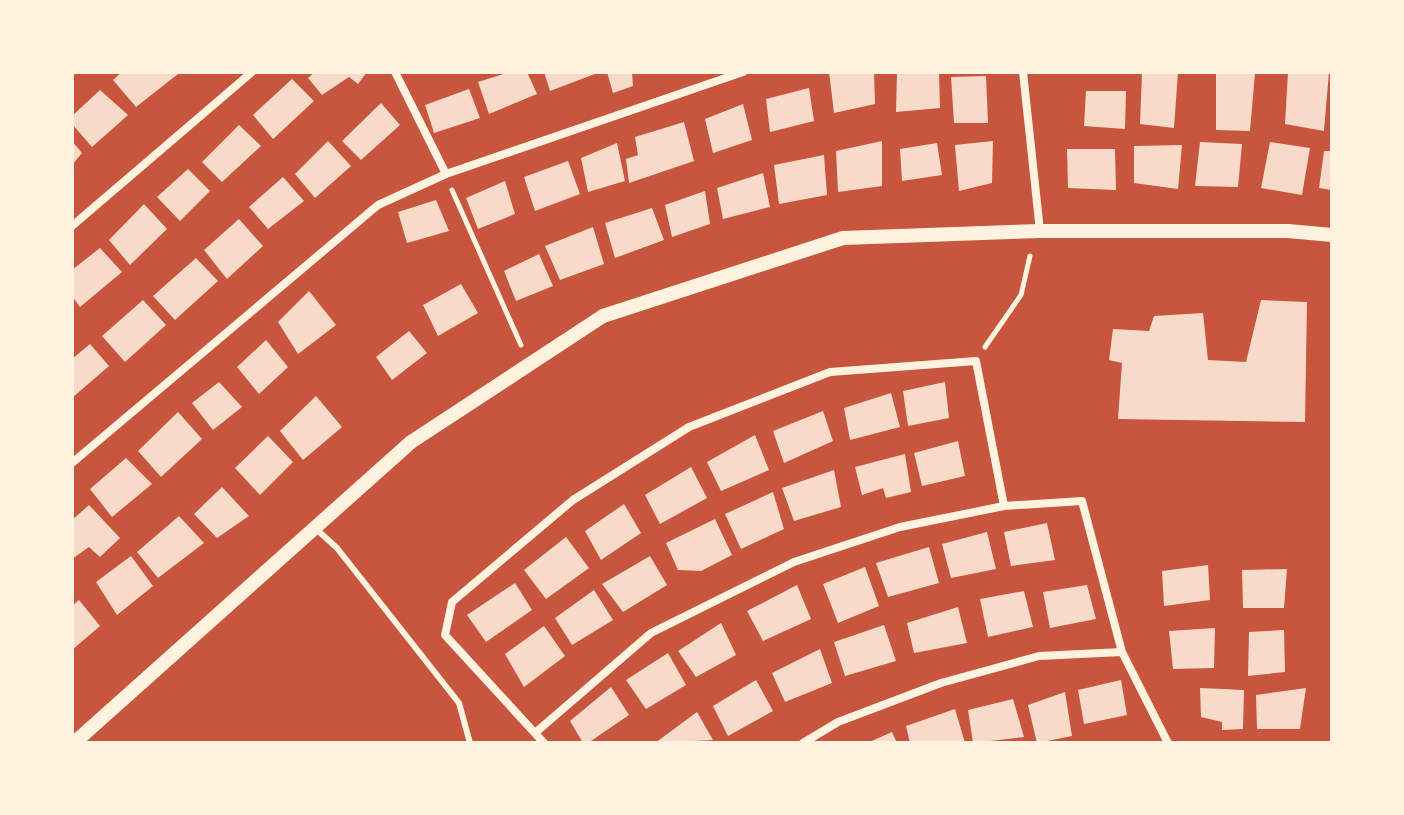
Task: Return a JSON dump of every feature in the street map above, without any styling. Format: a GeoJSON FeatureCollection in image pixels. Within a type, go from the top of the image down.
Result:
{"type":"FeatureCollection","features":[{"type":"Feature","properties":{"kind":"street"},"geometry":{"type":"LineString","coordinates":[[72,226],[252,72]]}},
{"type":"Feature","properties":{"kind":"street"},"geometry":{"type":"LineString","coordinates":[[395,72],[446,174]]}},
{"type":"Feature","properties":{"kind":"street"},"geometry":{"type":"LineString","coordinates":[[72,463],[378,205],[446,174],[743,72]]}},
{"type":"Feature","properties":{"kind":"street"},"geometry":{"type":"LineString","coordinates":[[1023,72],[1040,231]]}},
{"type":"Feature","properties":{"kind":"street"},"geometry":{"type":"LineString","coordinates":[[74,743],[411,442],[603,316],[843,238],[1040,231],[1288,231],[1332,235]]}},
{"type":"Feature","properties":{"kind":"street"},"geometry":{"type":"LineString","coordinates":[[544,743],[445,635],[452,602],[561,510],[689,427],[830,372],[976,361],[1004,506]]}},
{"type":"Feature","properties":{"kind":"street"},"geometry":{"type":"LineString","coordinates":[[535,733],[651,633],[794,562],[900,527],[1004,506],[1082,501],[1122,652],[1168,743]]}},
{"type":"Feature","properties":{"kind":"street"},"geometry":{"type":"LineString","coordinates":[[803,743],[838,722],[941,683],[1039,656],[1122,652]]}},
{"type":"Feature","properties":{"kind":"lane"},"geometry":{"type":"LineString","coordinates":[[315,528],[337,548],[459,703],[469,740],[462,743]]}},
{"type":"Feature","properties":{"kind":"path"},"geometry":{"type":"LineString","coordinates":[[446,174],[521,346]]}},
{"type":"Feature","properties":{"kind":"path"},"geometry":{"type":"LineString","coordinates":[[976,361],[1021,295],[1030,256]]}},
{"type":"Feature","properties":{"kind":"building"},"geometry":{"type":"Polygon","coordinates":[[[122,72],[178,74],[136,107],[113,80],[122,72]]]}},
{"type":"Feature","properties":{"kind":"building"},"geometry":{"type":"Polygon","coordinates":[[[315,72],[367,72],[358,84],[349,77],[322,95],[308,78],[315,72]]]}},
{"type":"Feature","properties":{"kind":"building"},"geometry":{"type":"Polygon","coordinates":[[[510,72],[527,72],[537,94],[489,114],[478,82],[510,72]]]}},
{"type":"Feature","properties":{"kind":"building"},"geometry":{"type":"Polygon","coordinates":[[[544,72],[600,72],[550,91],[544,72]]]}},
{"type":"Feature","properties":{"kind":"building"},"geometry":{"type":"Polygon","coordinates":[[[607,72],[632,72],[633,86],[613,93],[607,72]]]}},
{"type":"Feature","properties":{"kind":"building"},"geometry":{"type":"Polygon","coordinates":[[[829,72],[874,72],[875,104],[834,113],[829,72]]]}},
{"type":"Feature","properties":{"kind":"building"},"geometry":{"type":"Polygon","coordinates":[[[897,72],[939,72],[940,108],[896,112],[897,72]]]}},
{"type":"Feature","properties":{"kind":"building"},"geometry":{"type":"Polygon","coordinates":[[[1142,72],[1178,72],[1174,128],[1140,124],[1142,72]]]}},
{"type":"Feature","properties":{"kind":"building"},"geometry":{"type":"Polygon","coordinates":[[[1216,72],[1255,73],[1250,131],[1216,130],[1216,72]]]}},
{"type":"Feature","properties":{"kind":"building"},"geometry":{"type":"Polygon","coordinates":[[[1288,72],[1329,72],[1324,131],[1285,124],[1288,72]]]}},
{"type":"Feature","properties":{"kind":"building"},"geometry":{"type":"Polygon","coordinates":[[[986,76],[988,123],[954,123],[951,77],[986,76]]]}},
{"type":"Feature","properties":{"kind":"building"},"geometry":{"type":"Polygon","coordinates":[[[292,79],[314,101],[273,139],[253,115],[292,79]]]}},
{"type":"Feature","properties":{"kind":"building"},"geometry":{"type":"Polygon","coordinates":[[[809,88],[814,121],[770,132],[766,99],[809,88]]]}},
{"type":"Feature","properties":{"kind":"building"},"geometry":{"type":"Polygon","coordinates":[[[469,89],[480,118],[434,133],[425,105],[469,89]]]}},
{"type":"Feature","properties":{"kind":"building"},"geometry":{"type":"Polygon","coordinates":[[[100,90],[128,115],[92,147],[72,124],[72,116],[100,90]]]}},
{"type":"Feature","properties":{"kind":"building"},"geometry":{"type":"Polygon","coordinates":[[[1086,91],[1126,91],[1125,129],[1084,126],[1086,91]]]}},
{"type":"Feature","properties":{"kind":"building"},"geometry":{"type":"Polygon","coordinates":[[[381,103],[400,125],[361,160],[342,141],[381,103]]]}},
{"type":"Feature","properties":{"kind":"building"},"geometry":{"type":"Polygon","coordinates":[[[743,104],[752,140],[713,153],[705,119],[743,104]]]}},
{"type":"Feature","properties":{"kind":"building"},"geometry":{"type":"Polygon","coordinates":[[[684,122],[694,161],[629,183],[626,159],[638,155],[635,137],[684,122]]]}},
{"type":"Feature","properties":{"kind":"building"},"geometry":{"type":"Polygon","coordinates":[[[239,125],[261,146],[222,182],[202,162],[239,125]]]}},
{"type":"Feature","properties":{"kind":"building"},"geometry":{"type":"Polygon","coordinates":[[[72,141],[82,153],[72,165],[72,141]]]}},
{"type":"Feature","properties":{"kind":"building"},"geometry":{"type":"Polygon","coordinates":[[[328,141],[351,166],[315,198],[295,174],[328,141]]]}},
{"type":"Feature","properties":{"kind":"building"},"geometry":{"type":"Polygon","coordinates":[[[882,141],[882,186],[838,192],[836,151],[882,141]]]}},
{"type":"Feature","properties":{"kind":"building"},"geometry":{"type":"Polygon","coordinates":[[[993,141],[992,183],[959,191],[955,145],[993,141]]]}},
{"type":"Feature","properties":{"kind":"building"},"geometry":{"type":"Polygon","coordinates":[[[1200,142],[1242,144],[1238,187],[1195,186],[1200,142]]]}},
{"type":"Feature","properties":{"kind":"building"},"geometry":{"type":"Polygon","coordinates":[[[1270,142],[1310,148],[1302,195],[1261,188],[1270,142]]]}},
{"type":"Feature","properties":{"kind":"building"},"geometry":{"type":"Polygon","coordinates":[[[617,143],[625,181],[588,192],[581,158],[617,143]]]}},
{"type":"Feature","properties":{"kind":"building"},"geometry":{"type":"Polygon","coordinates":[[[937,143],[942,175],[902,181],[900,149],[937,143]]]}},
{"type":"Feature","properties":{"kind":"building"},"geometry":{"type":"Polygon","coordinates":[[[1182,145],[1178,189],[1134,183],[1134,146],[1182,145]]]}},
{"type":"Feature","properties":{"kind":"building"},"geometry":{"type":"Polygon","coordinates":[[[1067,149],[1115,149],[1116,190],[1068,188],[1067,149]]]}},
{"type":"Feature","properties":{"kind":"building"},"geometry":{"type":"Polygon","coordinates":[[[1324,151],[1332,151],[1332,190],[1319,188],[1324,151]]]}},
{"type":"Feature","properties":{"kind":"building"},"geometry":{"type":"Polygon","coordinates":[[[824,155],[827,195],[779,204],[774,165],[824,155]]]}},
{"type":"Feature","properties":{"kind":"building"},"geometry":{"type":"Polygon","coordinates":[[[568,161],[580,194],[535,211],[524,177],[568,161]]]}},
{"type":"Feature","properties":{"kind":"building"},"geometry":{"type":"Polygon","coordinates":[[[188,169],[210,191],[180,221],[157,197],[188,169]]]}},
{"type":"Feature","properties":{"kind":"building"},"geometry":{"type":"Polygon","coordinates":[[[763,173],[770,207],[723,219],[717,188],[763,173]]]}},
{"type":"Feature","properties":{"kind":"building"},"geometry":{"type":"Polygon","coordinates":[[[283,177],[304,201],[268,229],[249,207],[283,177]]]}},
{"type":"Feature","properties":{"kind":"building"},"geometry":{"type":"Polygon","coordinates":[[[505,181],[515,214],[478,229],[466,198],[505,181]]]}},
{"type":"Feature","properties":{"kind":"building"},"geometry":{"type":"Polygon","coordinates":[[[705,191],[710,224],[672,237],[665,205],[705,191]]]}},
{"type":"Feature","properties":{"kind":"building"},"geometry":{"type":"Polygon","coordinates":[[[436,200],[449,231],[407,243],[398,212],[436,200]]]}},
{"type":"Feature","properties":{"kind":"building"},"geometry":{"type":"Polygon","coordinates":[[[144,204],[167,229],[130,265],[109,240],[144,204]]]}},
{"type":"Feature","properties":{"kind":"building"},"geometry":{"type":"Polygon","coordinates":[[[652,208],[664,240],[615,258],[605,223],[652,208]]]}},
{"type":"Feature","properties":{"kind":"building"},"geometry":{"type":"Polygon","coordinates":[[[239,219],[263,246],[227,279],[204,250],[239,219]]]}},
{"type":"Feature","properties":{"kind":"building"},"geometry":{"type":"Polygon","coordinates":[[[593,227],[604,264],[560,280],[545,246],[593,227]]]}},
{"type":"Feature","properties":{"kind":"building"},"geometry":{"type":"Polygon","coordinates":[[[100,248],[122,272],[80,307],[72,296],[72,270],[100,248]]]}},
{"type":"Feature","properties":{"kind":"building"},"geometry":{"type":"Polygon","coordinates":[[[539,254],[553,286],[516,301],[504,271],[539,254]]]}},
{"type":"Feature","properties":{"kind":"building"},"geometry":{"type":"Polygon","coordinates":[[[196,258],[218,281],[175,320],[153,296],[196,258]]]}},
{"type":"Feature","properties":{"kind":"building"},"geometry":{"type":"Polygon","coordinates":[[[461,284],[478,313],[438,336],[423,305],[461,284]]]}},
{"type":"Feature","properties":{"kind":"building"},"geometry":{"type":"Polygon","coordinates":[[[309,291],[336,325],[298,354],[278,322],[309,291]]]}},
{"type":"Feature","properties":{"kind":"building"},"geometry":{"type":"Polygon","coordinates":[[[143,300],[166,325],[125,362],[102,336],[143,300]]]}},
{"type":"Feature","properties":{"kind":"building"},"geometry":{"type":"Polygon","coordinates":[[[1261,300],[1307,302],[1305,422],[1118,419],[1122,363],[1109,360],[1113,329],[1149,331],[1154,316],[1203,313],[1208,360],[1246,362],[1261,300]]]}},
{"type":"Feature","properties":{"kind":"building"},"geometry":{"type":"Polygon","coordinates":[[[409,331],[427,353],[392,380],[376,357],[409,331]]]}},
{"type":"Feature","properties":{"kind":"building"},"geometry":{"type":"Polygon","coordinates":[[[266,340],[288,367],[259,394],[237,367],[266,340]]]}},
{"type":"Feature","properties":{"kind":"building"},"geometry":{"type":"Polygon","coordinates":[[[90,344],[109,366],[72,398],[72,359],[90,344]]]}},
{"type":"Feature","properties":{"kind":"building"},"geometry":{"type":"Polygon","coordinates":[[[219,382],[242,407],[213,430],[192,403],[219,382]]]}},
{"type":"Feature","properties":{"kind":"building"},"geometry":{"type":"Polygon","coordinates":[[[945,382],[949,418],[908,426],[903,391],[945,382]]]}},
{"type":"Feature","properties":{"kind":"building"},"geometry":{"type":"Polygon","coordinates":[[[891,393],[900,427],[850,440],[844,408],[891,393]]]}},
{"type":"Feature","properties":{"kind":"building"},"geometry":{"type":"Polygon","coordinates":[[[316,396],[342,427],[303,460],[280,431],[316,396]]]}},
{"type":"Feature","properties":{"kind":"building"},"geometry":{"type":"Polygon","coordinates":[[[823,411],[833,441],[784,463],[773,431],[823,411]]]}},
{"type":"Feature","properties":{"kind":"building"},"geometry":{"type":"Polygon","coordinates":[[[178,412],[202,439],[161,477],[138,451],[178,412]]]}},
{"type":"Feature","properties":{"kind":"building"},"geometry":{"type":"Polygon","coordinates":[[[755,435],[769,470],[721,491],[707,462],[755,435]]]}},
{"type":"Feature","properties":{"kind":"building"},"geometry":{"type":"Polygon","coordinates":[[[268,436],[293,462],[260,495],[235,468],[268,436]]]}},
{"type":"Feature","properties":{"kind":"building"},"geometry":{"type":"Polygon","coordinates":[[[958,441],[965,476],[922,486],[914,453],[958,441]]]}},
{"type":"Feature","properties":{"kind":"building"},"geometry":{"type":"Polygon","coordinates":[[[905,454],[911,492],[886,498],[883,488],[862,495],[855,467],[905,454]]]}},
{"type":"Feature","properties":{"kind":"building"},"geometry":{"type":"Polygon","coordinates":[[[126,458],[152,484],[112,517],[90,489],[126,458]]]}},
{"type":"Feature","properties":{"kind":"building"},"geometry":{"type":"Polygon","coordinates":[[[691,467],[707,498],[660,524],[645,495],[691,467]]]}},
{"type":"Feature","properties":{"kind":"building"},"geometry":{"type":"Polygon","coordinates":[[[834,470],[841,507],[794,521],[782,488],[834,470]]]}},
{"type":"Feature","properties":{"kind":"building"},"geometry":{"type":"Polygon","coordinates":[[[222,487],[249,516],[217,538],[194,514],[222,487]]]}},
{"type":"Feature","properties":{"kind":"building"},"geometry":{"type":"Polygon","coordinates":[[[773,492],[784,529],[741,549],[725,514],[773,492]]]}},
{"type":"Feature","properties":{"kind":"building"},"geometry":{"type":"Polygon","coordinates":[[[624,504],[641,533],[601,560],[585,531],[624,504]]]}},
{"type":"Feature","properties":{"kind":"building"},"geometry":{"type":"Polygon","coordinates":[[[89,505],[120,538],[100,557],[89,547],[72,559],[72,520],[89,505]]]}},
{"type":"Feature","properties":{"kind":"building"},"geometry":{"type":"Polygon","coordinates":[[[179,516],[204,543],[158,578],[137,552],[179,516]]]}},
{"type":"Feature","properties":{"kind":"building"},"geometry":{"type":"Polygon","coordinates":[[[715,519],[732,555],[701,571],[678,570],[666,543],[715,519]]]}},
{"type":"Feature","properties":{"kind":"building"},"geometry":{"type":"Polygon","coordinates":[[[1047,523],[1055,560],[1011,566],[1004,532],[1047,523]]]}},
{"type":"Feature","properties":{"kind":"building"},"geometry":{"type":"Polygon","coordinates":[[[987,532],[996,569],[951,578],[942,544],[987,532]]]}},
{"type":"Feature","properties":{"kind":"building"},"geometry":{"type":"Polygon","coordinates":[[[566,537],[589,568],[546,599],[524,570],[566,537]]]}},
{"type":"Feature","properties":{"kind":"building"},"geometry":{"type":"Polygon","coordinates":[[[929,547],[939,583],[888,597],[876,563],[929,547]]]}},
{"type":"Feature","properties":{"kind":"building"},"geometry":{"type":"Polygon","coordinates":[[[131,556],[153,586],[117,615],[96,582],[131,556]]]}},
{"type":"Feature","properties":{"kind":"building"},"geometry":{"type":"Polygon","coordinates":[[[650,556],[667,585],[623,612],[602,584],[650,556]]]}},
{"type":"Feature","properties":{"kind":"building"},"geometry":{"type":"Polygon","coordinates":[[[1208,565],[1210,600],[1164,606],[1162,571],[1208,565]]]}},
{"type":"Feature","properties":{"kind":"building"},"geometry":{"type":"Polygon","coordinates":[[[865,567],[879,606],[838,623],[823,584],[865,567]]]}},
{"type":"Feature","properties":{"kind":"building"},"geometry":{"type":"Polygon","coordinates":[[[1287,569],[1284,608],[1243,608],[1242,570],[1287,569]]]}},
{"type":"Feature","properties":{"kind":"building"},"geometry":{"type":"Polygon","coordinates":[[[515,583],[532,610],[486,642],[467,615],[515,583]]]}},
{"type":"Feature","properties":{"kind":"building"},"geometry":{"type":"Polygon","coordinates":[[[797,585],[811,619],[763,641],[747,611],[797,585]]]}},
{"type":"Feature","properties":{"kind":"building"},"geometry":{"type":"Polygon","coordinates":[[[1087,585],[1096,619],[1050,628],[1043,592],[1087,585]]]}},
{"type":"Feature","properties":{"kind":"building"},"geometry":{"type":"Polygon","coordinates":[[[594,590],[613,620],[572,645],[555,618],[594,590]]]}},
{"type":"Feature","properties":{"kind":"building"},"geometry":{"type":"Polygon","coordinates":[[[1024,591],[1033,627],[988,637],[980,599],[1024,591]]]}},
{"type":"Feature","properties":{"kind":"building"},"geometry":{"type":"Polygon","coordinates":[[[79,600],[100,626],[72,650],[72,606],[79,600]]]}},
{"type":"Feature","properties":{"kind":"building"},"geometry":{"type":"Polygon","coordinates":[[[958,607],[967,643],[914,653],[907,623],[958,607]]]}},
{"type":"Feature","properties":{"kind":"building"},"geometry":{"type":"Polygon","coordinates":[[[721,623],[736,655],[696,677],[678,651],[721,623]]]}},
{"type":"Feature","properties":{"kind":"building"},"geometry":{"type":"Polygon","coordinates":[[[884,625],[896,661],[845,676],[834,642],[884,625]]]}},
{"type":"Feature","properties":{"kind":"building"},"geometry":{"type":"Polygon","coordinates":[[[544,626],[565,656],[524,687],[505,654],[544,626]]]}},
{"type":"Feature","properties":{"kind":"building"},"geometry":{"type":"Polygon","coordinates":[[[1215,628],[1214,668],[1173,669],[1169,631],[1215,628]]]}},
{"type":"Feature","properties":{"kind":"building"},"geometry":{"type":"Polygon","coordinates":[[[1284,630],[1285,672],[1248,676],[1249,632],[1284,630]]]}},
{"type":"Feature","properties":{"kind":"building"},"geometry":{"type":"Polygon","coordinates":[[[820,649],[832,683],[785,702],[772,673],[820,649]]]}},
{"type":"Feature","properties":{"kind":"building"},"geometry":{"type":"Polygon","coordinates":[[[668,653],[686,685],[646,709],[626,680],[668,653]]]}},
{"type":"Feature","properties":{"kind":"building"},"geometry":{"type":"Polygon","coordinates":[[[756,680],[773,711],[728,736],[713,706],[756,680]]]}},
{"type":"Feature","properties":{"kind":"building"},"geometry":{"type":"Polygon","coordinates":[[[1121,680],[1127,715],[1084,724],[1078,690],[1121,680]]]}},
{"type":"Feature","properties":{"kind":"building"},"geometry":{"type":"Polygon","coordinates":[[[611,687],[629,715],[588,743],[583,743],[570,721],[611,687]]]}},
{"type":"Feature","properties":{"kind":"building"},"geometry":{"type":"Polygon","coordinates":[[[1200,688],[1244,690],[1243,729],[1222,730],[1222,722],[1201,717],[1200,688]]]}},
{"type":"Feature","properties":{"kind":"building"},"geometry":{"type":"Polygon","coordinates":[[[1306,688],[1300,729],[1257,729],[1256,695],[1306,688]]]}},
{"type":"Feature","properties":{"kind":"building"},"geometry":{"type":"Polygon","coordinates":[[[1065,692],[1072,736],[1037,743],[1028,705],[1065,692]]]}},
{"type":"Feature","properties":{"kind":"building"},"geometry":{"type":"Polygon","coordinates":[[[1013,699],[1024,737],[973,743],[968,710],[1013,699]]]}},
{"type":"Feature","properties":{"kind":"building"},"geometry":{"type":"Polygon","coordinates":[[[955,709],[965,743],[910,743],[906,726],[955,709]]]}},
{"type":"Feature","properties":{"kind":"building"},"geometry":{"type":"Polygon","coordinates":[[[697,712],[713,740],[655,743],[697,712]]]}},
{"type":"Feature","properties":{"kind":"building"},"geometry":{"type":"Polygon","coordinates":[[[892,732],[897,743],[867,743],[892,732]]]}}]}
